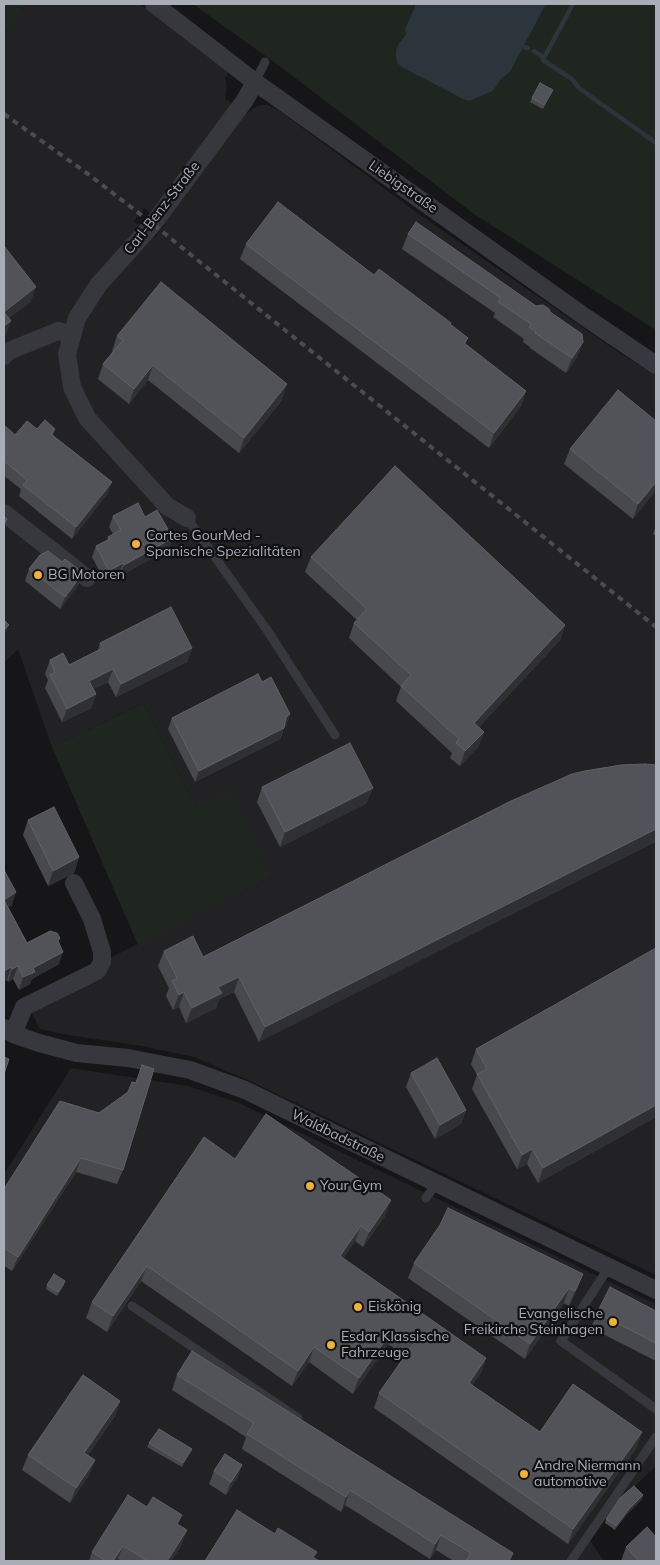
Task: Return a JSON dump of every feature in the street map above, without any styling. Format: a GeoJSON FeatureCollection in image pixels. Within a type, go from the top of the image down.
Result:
{"type":"FeatureCollection","features":[{"type":"Feature","properties":{"kind":"street","name":"Liebigstraße"},"geometry":{"type":"LineString","coordinates":[[154,4],[255,82],[656,365]]}},
{"type":"Feature","properties":{"kind":"street","name":"Carl-Benz-Straße"},"geometry":{"type":"LineString","coordinates":[[187,518],[168,506],[87,418],[72,387],[68,354],[77,318],[99,284],[154,224],[245,100],[255,82]]}},
{"type":"Feature","properties":{"kind":"street"},"geometry":{"type":"LineString","coordinates":[[4,356],[9,351],[58,331],[72,335]]}},
{"type":"Feature","properties":{"kind":"street"},"geometry":{"type":"LineString","coordinates":[[4,513],[87,578]]}},
{"type":"Feature","properties":{"kind":"street"},"geometry":{"type":"LineString","coordinates":[[8,1031],[24,1006],[97,972],[102,962],[102,952],[92,919],[74,883]]}},
{"type":"Feature","properties":{"kind":"street","name":"Waldbadstraße"},"geometry":{"type":"LineString","coordinates":[[8,1031],[39,1043],[77,1053],[128,1058],[190,1070],[245,1090],[431,1191],[609,1267],[656,1290]]}},
{"type":"Feature","properties":{"kind":"lane"},"geometry":{"type":"LineString","coordinates":[[255,82],[265,62]]}},
{"type":"Feature","properties":{"kind":"lane"},"geometry":{"type":"LineString","coordinates":[[187,518],[267,630],[335,735]]}},
{"type":"Feature","properties":{"kind":"lane"},"geometry":{"type":"LineString","coordinates":[[609,1267],[561,1340],[656,1409]]}},
{"type":"Feature","properties":{"kind":"lane"},"geometry":{"type":"LineString","coordinates":[[132,1306],[303,1421]]}},
{"type":"Feature","properties":{"kind":"lane"},"geometry":{"type":"LineString","coordinates":[[571,1561],[656,1437]]}},
{"type":"Feature","properties":{"kind":"shaded area"},"geometry":{"type":"Polygon","coordinates":[[[4,4],[26,4],[4,34],[4,4]]]}},
{"type":"Feature","properties":{"kind":"shaded area"},"geometry":{"type":"Polygon","coordinates":[[[26,4],[139,4],[229,72],[225,78],[227,85],[225,99],[248,113],[257,106],[263,105],[268,105],[281,112],[423,217],[621,354],[656,375],[656,1275],[250,1081],[194,1057],[142,1046],[40,1029],[32,1013],[102,978],[110,958],[271,877],[196,807],[144,703],[52,747],[18,649],[4,663],[4,34],[26,4]],[[144,208],[134,221],[155,238],[165,224],[144,208]]]}},
{"type":"Feature","properties":{"kind":"shaded area"},"geometry":{"type":"Polygon","coordinates":[[[193,4],[416,4],[405,29],[406,34],[396,50],[397,63],[403,68],[463,99],[473,99],[493,91],[501,79],[510,72],[546,4],[656,4],[656,330],[474,214],[278,65],[193,4]]]}},
{"type":"Feature","properties":{"kind":"shaded area"},"geometry":{"type":"Polygon","coordinates":[[[416,4],[546,4],[510,72],[501,79],[493,91],[469,101],[403,68],[397,63],[396,50],[406,34],[405,29],[416,4]]]}},
{"type":"Feature","properties":{"kind":"shaded area"},"geometry":{"type":"Polygon","coordinates":[[[144,703],[196,807],[229,790],[271,877],[138,945],[52,747],[144,703]]]}},
{"type":"Feature","properties":{"kind":"shaded area"},"geometry":{"type":"Polygon","coordinates":[[[71,1068],[188,1086],[239,1103],[656,1304],[656,1466],[617,1503],[590,1540],[604,1561],[4,1561],[4,1174],[71,1068]],[[187,1365],[172,1390],[240,1433],[187,1365]]]}},
{"type":"Feature","properties":{"kind":"building"},"geometry":{"type":"Polygon","coordinates":[[[540,83],[553,90],[544,105],[532,98],[540,83]]]}},
{"type":"Feature","properties":{"kind":"building"},"geometry":{"type":"Polygon","coordinates":[[[278,202],[374,275],[379,269],[451,323],[468,338],[464,343],[526,391],[494,433],[246,244],[278,202]]]}},
{"type":"Feature","properties":{"kind":"building"},"geometry":{"type":"Polygon","coordinates":[[[416,222],[536,306],[543,305],[582,334],[583,342],[572,358],[535,333],[529,327],[531,324],[498,302],[501,298],[408,234],[416,222]]]}},
{"type":"Feature","properties":{"kind":"building"},"geometry":{"type":"Polygon","coordinates":[[[4,246],[36,287],[4,312],[4,246]]]}},
{"type":"Feature","properties":{"kind":"building"},"geometry":{"type":"Polygon","coordinates":[[[161,282],[287,384],[244,438],[153,365],[134,389],[103,364],[123,340],[117,336],[161,282]]]}},
{"type":"Feature","properties":{"kind":"building"},"geometry":{"type":"Polygon","coordinates":[[[4,312],[11,321],[4,326],[4,312]]]}},
{"type":"Feature","properties":{"kind":"building"},"geometry":{"type":"Polygon","coordinates":[[[618,390],[656,421],[656,482],[638,504],[570,449],[618,390]]]}},
{"type":"Feature","properties":{"kind":"building"},"geometry":{"type":"Polygon","coordinates":[[[45,420],[55,429],[51,434],[112,482],[76,527],[23,485],[27,480],[4,461],[4,425],[15,435],[27,421],[37,429],[45,420]]]}},
{"type":"Feature","properties":{"kind":"building"},"geometry":{"type":"Polygon","coordinates":[[[395,466],[565,625],[474,723],[484,732],[465,751],[456,743],[459,739],[401,686],[411,675],[354,623],[367,609],[311,557],[395,466]]]}},
{"type":"Feature","properties":{"kind":"building"},"geometry":{"type":"Polygon","coordinates":[[[138,503],[145,517],[157,510],[173,538],[124,565],[123,563],[109,571],[96,546],[110,539],[108,537],[121,530],[113,516],[138,503]]]}},
{"type":"Feature","properties":{"kind":"building"},"geometry":{"type":"Polygon","coordinates":[[[48,551],[62,562],[65,559],[83,573],[65,597],[29,569],[40,555],[48,551]]]}},
{"type":"Feature","properties":{"kind":"building"},"geometry":{"type":"Polygon","coordinates":[[[171,607],[192,648],[121,684],[113,669],[89,681],[96,694],[67,709],[50,675],[55,672],[50,660],[63,653],[69,665],[103,648],[100,643],[171,607]]]}},
{"type":"Feature","properties":{"kind":"building"},"geometry":{"type":"Polygon","coordinates":[[[4,620],[9,625],[4,630],[4,620]]]}},
{"type":"Feature","properties":{"kind":"building"},"geometry":{"type":"Polygon","coordinates":[[[258,674],[262,682],[271,677],[290,714],[286,717],[284,728],[199,771],[172,718],[258,674]]]}},
{"type":"Feature","properties":{"kind":"building"},"geometry":{"type":"Polygon","coordinates":[[[350,743],[373,788],[285,832],[262,787],[350,743]]]}},
{"type":"Feature","properties":{"kind":"building"},"geometry":{"type":"Polygon","coordinates":[[[621,765],[656,765],[656,829],[265,1027],[239,977],[218,987],[222,993],[192,1008],[184,992],[179,995],[172,981],[177,978],[164,951],[193,936],[203,957],[511,801],[572,774],[621,765]]]}},
{"type":"Feature","properties":{"kind":"building"},"geometry":{"type":"Polygon","coordinates":[[[54,807],[79,857],[53,871],[28,820],[54,807]]]}},
{"type":"Feature","properties":{"kind":"building"},"geometry":{"type":"Polygon","coordinates":[[[4,870],[16,892],[4,900],[4,870]]]}},
{"type":"Feature","properties":{"kind":"building"},"geometry":{"type":"Polygon","coordinates":[[[4,900],[27,943],[50,931],[57,933],[60,938],[58,941],[63,952],[33,968],[35,972],[23,977],[18,966],[4,971],[4,900]]]}},
{"type":"Feature","properties":{"kind":"building"},"geometry":{"type":"Polygon","coordinates":[[[656,948],[656,1105],[543,1168],[532,1149],[522,1155],[477,1074],[487,1069],[476,1049],[656,948]]]}},
{"type":"Feature","properties":{"kind":"building"},"geometry":{"type":"Polygon","coordinates":[[[4,1057],[9,1059],[4,1074],[4,1057]]]}},
{"type":"Feature","properties":{"kind":"building"},"geometry":{"type":"Polygon","coordinates":[[[437,1058],[466,1110],[440,1125],[411,1073],[437,1058]]]}},
{"type":"Feature","properties":{"kind":"building"},"geometry":{"type":"Polygon","coordinates":[[[142,1065],[154,1069],[123,1170],[81,1158],[18,1257],[4,1248],[4,1189],[60,1101],[99,1113],[128,1092],[132,1082],[136,1083],[142,1065]]]}},
{"type":"Feature","properties":{"kind":"building"},"geometry":{"type":"Polygon","coordinates":[[[266,1114],[391,1200],[369,1232],[361,1226],[340,1256],[486,1358],[469,1383],[540,1432],[573,1384],[642,1432],[573,1529],[379,1393],[414,1343],[393,1329],[359,1378],[314,1347],[298,1371],[147,1266],[113,1316],[92,1302],[204,1137],[235,1159],[266,1114]]]}},
{"type":"Feature","properties":{"kind":"building"},"geometry":{"type":"Polygon","coordinates":[[[448,1208],[583,1274],[575,1291],[569,1288],[530,1344],[414,1263],[440,1225],[448,1208]]]}},
{"type":"Feature","properties":{"kind":"building"},"geometry":{"type":"Polygon","coordinates":[[[54,1274],[65,1281],[58,1292],[47,1285],[54,1274]]]}},
{"type":"Feature","properties":{"kind":"building"},"geometry":{"type":"Polygon","coordinates":[[[610,1287],[656,1311],[656,1343],[597,1313],[610,1287]]]}},
{"type":"Feature","properties":{"kind":"building"},"geometry":{"type":"Polygon","coordinates":[[[192,1351],[513,1553],[509,1561],[466,1561],[471,1553],[441,1535],[435,1544],[350,1490],[346,1497],[247,1434],[254,1423],[177,1375],[192,1351]]]}},
{"type":"Feature","properties":{"kind":"building"},"geometry":{"type":"Polygon","coordinates":[[[83,1375],[120,1401],[84,1453],[95,1460],[76,1488],[28,1455],[83,1375]]]}},
{"type":"Feature","properties":{"kind":"building"},"geometry":{"type":"Polygon","coordinates":[[[159,1429],[192,1449],[183,1463],[149,1443],[159,1429]]]}},
{"type":"Feature","properties":{"kind":"building"},"geometry":{"type":"Polygon","coordinates":[[[225,1454],[242,1465],[231,1482],[214,1471],[225,1454]]]}},
{"type":"Feature","properties":{"kind":"building"},"geometry":{"type":"Polygon","coordinates":[[[634,1486],[643,1495],[616,1526],[606,1519],[620,1498],[634,1486]]]}},
{"type":"Feature","properties":{"kind":"building"},"geometry":{"type":"Polygon","coordinates":[[[128,1495],[147,1507],[153,1497],[182,1515],[177,1524],[187,1530],[167,1561],[148,1561],[123,1546],[113,1561],[106,1561],[92,1552],[128,1495]]]}},
{"type":"Feature","properties":{"kind":"building"},"geometry":{"type":"Polygon","coordinates":[[[237,1510],[275,1534],[278,1528],[317,1552],[313,1557],[319,1561],[205,1561],[237,1510]]]}},
{"type":"Feature","properties":{"kind":"building"},"geometry":{"type":"Polygon","coordinates":[[[647,1527],[656,1537],[656,1560],[639,1561],[626,1547],[647,1527]]]}},
{"type":"Feature","properties":{"kind":"waterway"},"geometry":{"type":"LineString","coordinates":[[543,57],[573,4]]}},
{"type":"Feature","properties":{"kind":"waterway"},"geometry":{"type":"LineString","coordinates":[[524,47],[528,48]]}},
{"type":"Feature","properties":{"kind":"waterway"},"geometry":{"type":"LineString","coordinates":[[534,51],[543,57],[543,60],[572,79],[579,88],[656,143]]}},
{"type":"Feature","properties":{"kind":"railway"},"geometry":{"type":"LineString","coordinates":[[4,114],[88,174],[153,224],[656,627]]}},
{"type":"Feature","properties":{"kind":"place","name":"Cortes GourMed - Spanische Spezialitäten"},"geometry":{"type":"Point","coordinates":[136,544]}},
{"type":"Feature","properties":{"kind":"place","name":"BG Motoren"},"geometry":{"type":"Point","coordinates":[38,575]}},
{"type":"Feature","properties":{"kind":"place","name":"Your Gym"},"geometry":{"type":"Point","coordinates":[310,1186]}},
{"type":"Feature","properties":{"kind":"place","name":"Eiskönig"},"geometry":{"type":"Point","coordinates":[358,1307]}},
{"type":"Feature","properties":{"kind":"place","name":"Evangelische Freikirche Steinhagen"},"geometry":{"type":"Point","coordinates":[613,1322]}},
{"type":"Feature","properties":{"kind":"place","name":"Esdar Klassische Fahrzeuge"},"geometry":{"type":"Point","coordinates":[331,1345]}},
{"type":"Feature","properties":{"kind":"place","name":"Andre Niermann automotive"},"geometry":{"type":"Point","coordinates":[524,1474]}}]}
